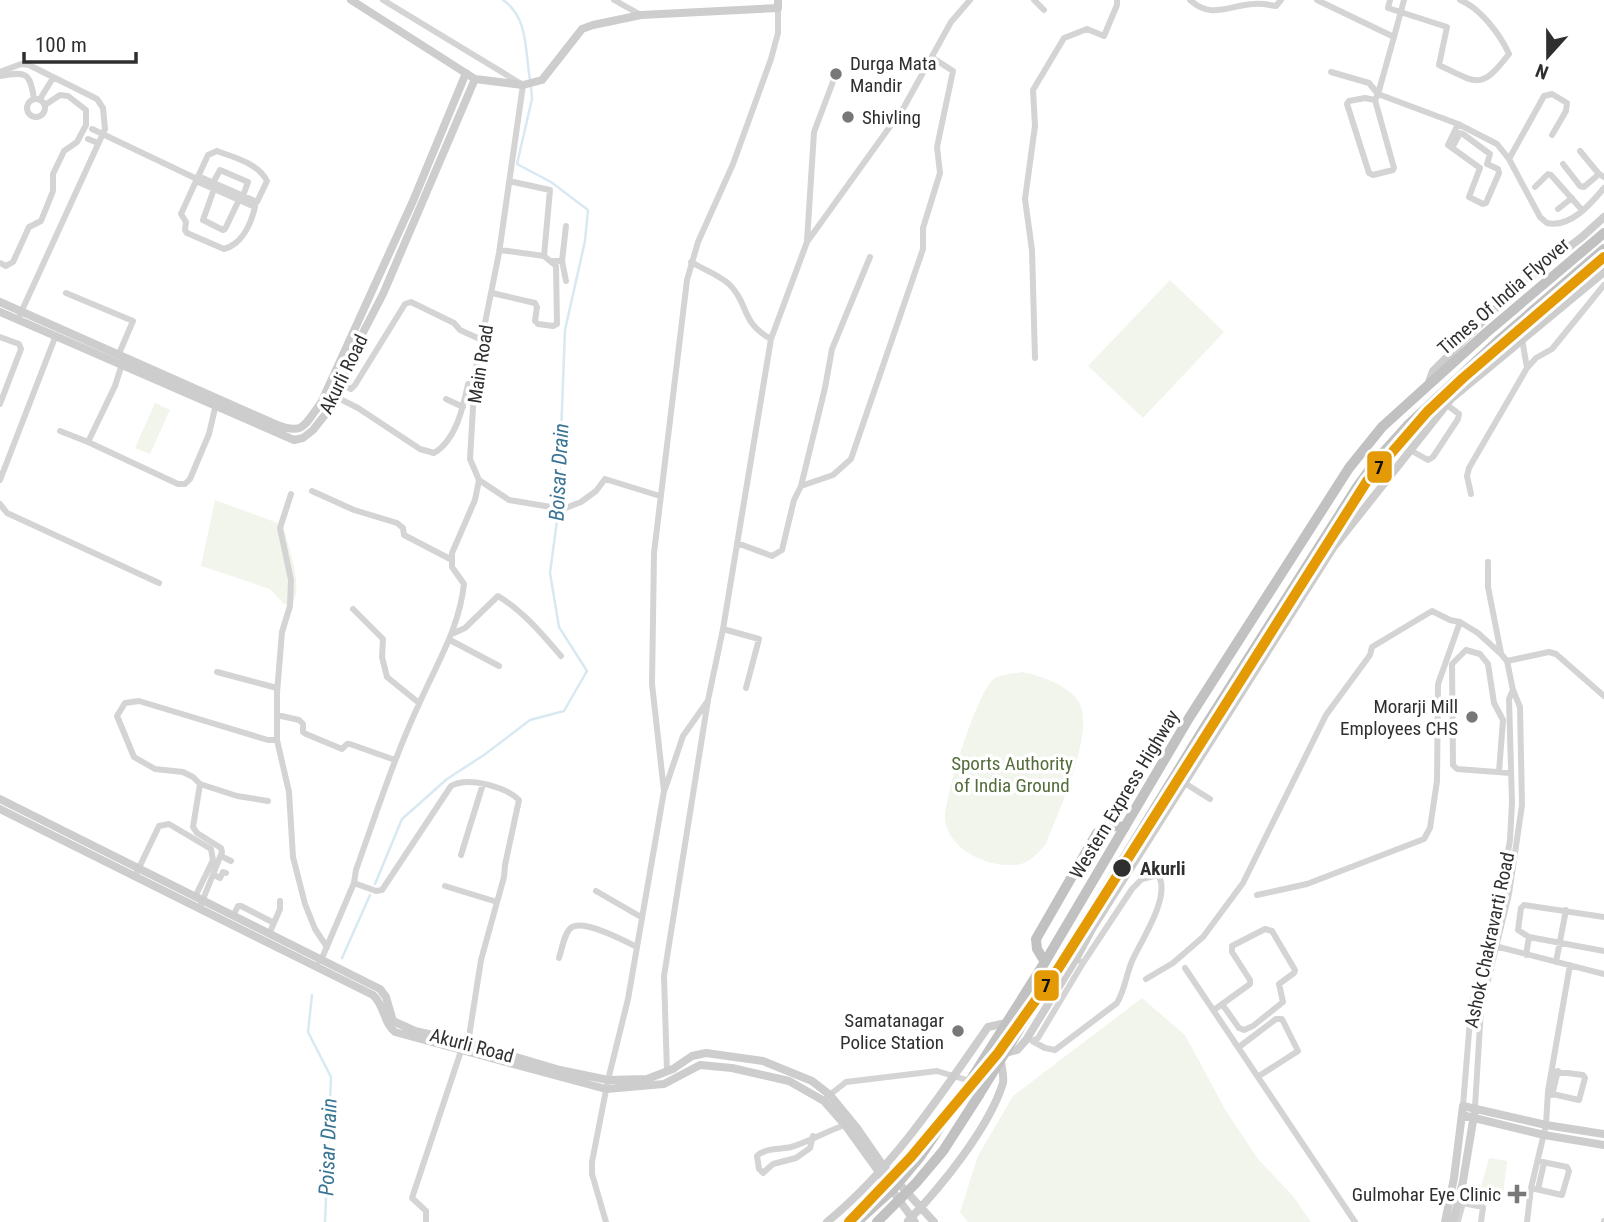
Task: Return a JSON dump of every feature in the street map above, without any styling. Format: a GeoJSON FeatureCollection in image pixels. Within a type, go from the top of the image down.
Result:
{"type":"FeatureCollection","features":[{"type":"Feature","properties":{"kind":"highway","name":"Times Of India Flyover"},"geometry":{"type":"LineString","coordinates":[[1427,387],[1464,352],[1604,233]]}},
{"type":"Feature","properties":{"kind":"highway","name":"Times Of India Flyover"},"geometry":{"type":"LineString","coordinates":[[1445,401],[1475,363],[1604,249]]}},
{"type":"Feature","properties":{"kind":"highway","name":"Western Express Highway"},"geometry":{"type":"LineString","coordinates":[[857,1222],[894,1188],[920,1157],[951,1111],[1045,962],[1189,718],[1349,468],[1382,427],[1427,387]]}},
{"type":"Feature","properties":{"kind":"highway","name":"Western Express Highway"},"geometry":{"type":"LineString","coordinates":[[877,1222],[943,1151],[1004,1058],[1026,1039],[1192,748],[1357,487],[1396,437],[1445,401]]}},
{"type":"Feature","properties":{"kind":"highway"},"geometry":{"type":"LineString","coordinates":[[1215,710],[1226,718]]}},
{"type":"Feature","properties":{"kind":"highway"},"geometry":{"type":"LineString","coordinates":[[1192,748],[1202,755]]}},
{"type":"Feature","properties":{"kind":"highway"},"geometry":{"type":"LineString","coordinates":[[1045,962],[1037,949],[1036,939],[1097,833],[1113,826],[1125,827]]}},
{"type":"Feature","properties":{"kind":"highway"},"geometry":{"type":"LineString","coordinates":[[1062,893],[1079,904]]}},
{"type":"Feature","properties":{"kind":"street"},"geometry":{"type":"LineString","coordinates":[[351,0],[475,79],[524,85],[535,83],[548,75],[582,29],[640,15],[778,4],[778,33],[759,94],[733,164],[691,262],[687,280],[654,553],[652,684],[664,791]]}},
{"type":"Feature","properties":{"kind":"street"},"geometry":{"type":"LineString","coordinates":[[383,0],[524,85]]}},
{"type":"Feature","properties":{"kind":"street"},"geometry":{"type":"LineString","coordinates":[[614,0],[640,15]]}},
{"type":"Feature","properties":{"kind":"street"},"geometry":{"type":"LineString","coordinates":[[667,1072],[664,975],[708,700],[723,629],[771,339],[807,242],[904,107],[951,22],[970,0]]}},
{"type":"Feature","properties":{"kind":"street"},"geometry":{"type":"LineString","coordinates":[[1034,0],[1044,10]]}},
{"type":"Feature","properties":{"kind":"street"},"geometry":{"type":"LineString","coordinates":[[1035,358],[1032,250],[1026,199],[1035,126],[1033,90],[1064,38],[1087,29],[1104,36],[1117,5],[1116,0]]}},
{"type":"Feature","properties":{"kind":"street"},"geometry":{"type":"LineString","coordinates":[[1190,0],[1200,9],[1214,11],[1252,2],[1276,6],[1281,0]]}},
{"type":"Feature","properties":{"kind":"street"},"geometry":{"type":"LineString","coordinates":[[1317,0],[1334,4],[1394,37]]}},
{"type":"Feature","properties":{"kind":"street"},"geometry":{"type":"LineString","coordinates":[[1390,0],[1388,8],[1447,27],[1439,65],[1472,81],[1482,80],[1493,75],[1509,54],[1503,41],[1477,12],[1460,0]]}},
{"type":"Feature","properties":{"kind":"street"},"geometry":{"type":"LineString","coordinates":[[1377,97],[1404,0]]}},
{"type":"Feature","properties":{"kind":"street"},"geometry":{"type":"LineString","coordinates":[[801,486],[833,475],[851,459],[923,249],[923,228],[940,173],[937,147],[953,71],[933,58]]}},
{"type":"Feature","properties":{"kind":"street"},"geometry":{"type":"LineString","coordinates":[[0,74],[21,64],[29,65],[97,99],[103,108],[105,130],[19,316]]}},
{"type":"Feature","properties":{"kind":"street"},"geometry":{"type":"LineString","coordinates":[[0,74],[20,72],[27,76],[40,101]]}},
{"type":"Feature","properties":{"kind":"street"},"geometry":{"type":"LineString","coordinates":[[1331,72],[1369,83],[1377,97],[1394,168],[1373,175],[1369,173],[1347,104],[1365,97],[1377,97],[1458,124],[1497,144],[1509,159],[1526,195],[1547,223],[1564,223],[1604,188]]}},
{"type":"Feature","properties":{"kind":"street","name":"Akurli Road"},"geometry":{"type":"LineString","coordinates":[[0,312],[19,316],[273,428],[294,440],[303,438],[332,406],[374,290],[466,74]]}},
{"type":"Feature","properties":{"kind":"street"},"geometry":{"type":"LineString","coordinates":[[40,101],[53,78]]}},
{"type":"Feature","properties":{"kind":"street","name":"Akurli Road"},"geometry":{"type":"LineString","coordinates":[[273,428],[293,431],[299,429],[321,403],[363,323],[383,294],[475,79]]}},
{"type":"Feature","properties":{"kind":"street"},"geometry":{"type":"LineString","coordinates":[[807,242],[814,132],[834,79]]}},
{"type":"Feature","properties":{"kind":"street","name":"Main Road"},"geometry":{"type":"LineString","coordinates":[[479,480],[470,459],[475,373],[500,250],[524,85]]}},
{"type":"Feature","properties":{"kind":"street"},"geometry":{"type":"LineString","coordinates":[[1509,159],[1545,96],[1552,94],[1567,103],[1566,111],[1552,135]]}},
{"type":"Feature","properties":{"kind":"street"},"geometry":{"type":"LineString","coordinates":[[0,263],[6,266],[13,262],[29,227],[41,221],[52,191],[53,174],[64,151],[77,142],[86,125],[86,110],[68,96],[60,95],[40,101]]}},
{"type":"Feature","properties":{"kind":"street"},"geometry":{"type":"LineString","coordinates":[[1458,124],[1448,145],[1479,168]]}},
{"type":"Feature","properties":{"kind":"street"},"geometry":{"type":"LineString","coordinates":[[92,129],[103,134],[197,178],[214,186],[241,198],[255,207],[256,210],[240,241],[224,249],[187,233],[186,222],[181,214],[197,178],[208,155],[217,151],[254,166],[263,173],[267,181],[259,201],[241,198]]}},
{"type":"Feature","properties":{"kind":"street"},"geometry":{"type":"LineString","coordinates":[[1452,148],[1460,133],[1490,154],[1487,164],[1479,168],[1469,197],[1483,204],[1486,203],[1499,173],[1498,169],[1487,164]]}},
{"type":"Feature","properties":{"kind":"street"},"geometry":{"type":"LineString","coordinates":[[88,139],[99,144]]}},
{"type":"Feature","properties":{"kind":"street"},"geometry":{"type":"LineString","coordinates":[[1563,164],[1580,186],[1584,187],[1601,175],[1580,151]]}},
{"type":"Feature","properties":{"kind":"street"},"geometry":{"type":"LineString","coordinates":[[220,170],[247,182],[223,230],[202,220],[214,186],[220,170]]}},
{"type":"Feature","properties":{"kind":"street"},"geometry":{"type":"LineString","coordinates":[[1535,187],[1548,174],[1582,210]]}},
{"type":"Feature","properties":{"kind":"street"},"geometry":{"type":"LineString","coordinates":[[509,181],[550,190],[544,256]]}},
{"type":"Feature","properties":{"kind":"street"},"geometry":{"type":"LineString","coordinates":[[1558,209],[1572,198]]}},
{"type":"Feature","properties":{"kind":"street"},"geometry":{"type":"LineString","coordinates":[[1427,387],[1433,371],[1517,287],[1604,217]]}},
{"type":"Feature","properties":{"kind":"street"},"geometry":{"type":"LineString","coordinates":[[566,226],[562,261],[566,281]]}},
{"type":"Feature","properties":{"kind":"street"},"geometry":{"type":"LineString","coordinates":[[492,293],[535,303],[535,321],[538,324],[556,324],[556,266],[544,256],[500,250]]}},
{"type":"Feature","properties":{"kind":"street"},"geometry":{"type":"LineString","coordinates":[[737,543],[772,556],[782,550],[794,500],[801,486],[832,349],[870,257]]}},
{"type":"Feature","properties":{"kind":"street"},"geometry":{"type":"LineString","coordinates":[[552,261],[562,261]]}},
{"type":"Feature","properties":{"kind":"street"},"geometry":{"type":"LineString","coordinates":[[691,262],[729,284],[743,303],[750,322],[758,332],[771,339]]}},
{"type":"Feature","properties":{"kind":"street"},"geometry":{"type":"LineString","coordinates":[[1079,961],[1092,929],[1333,548],[1445,401],[1604,272]]}},
{"type":"Feature","properties":{"kind":"street"},"geometry":{"type":"LineString","coordinates":[[1471,494],[1467,477],[1469,468],[1527,368],[1536,358],[1552,349],[1604,285]]}},
{"type":"Feature","properties":{"kind":"street"},"geometry":{"type":"LineString","coordinates":[[374,290],[383,294]]}},
{"type":"Feature","properties":{"kind":"street"},"geometry":{"type":"LineString","coordinates":[[66,293],[133,321],[119,361],[115,386],[88,442]]}},
{"type":"Feature","properties":{"kind":"street","name":"Akurli Road"},"geometry":{"type":"LineString","coordinates":[[0,302],[19,316]]}},
{"type":"Feature","properties":{"kind":"street"},"geometry":{"type":"LineString","coordinates":[[332,380],[351,389],[405,304],[411,302],[482,340]]}},
{"type":"Feature","properties":{"kind":"street"},"geometry":{"type":"LineString","coordinates":[[0,480],[57,333]]}},
{"type":"Feature","properties":{"kind":"street"},"geometry":{"type":"LineString","coordinates":[[0,337],[19,344],[22,349],[0,404]]}},
{"type":"Feature","properties":{"kind":"street"},"geometry":{"type":"LineString","coordinates":[[1522,339],[1527,368]]}},
{"type":"Feature","properties":{"kind":"street"},"geometry":{"type":"LineString","coordinates":[[326,392],[358,408],[420,449],[434,453],[443,447],[463,407],[468,384]]}},
{"type":"Feature","properties":{"kind":"street"},"geometry":{"type":"LineString","coordinates":[[446,400],[463,407]]}},
{"type":"Feature","properties":{"kind":"street"},"geometry":{"type":"LineString","coordinates":[[1410,450],[1428,460],[1433,457],[1458,419],[1459,414],[1445,401]]}},
{"type":"Feature","properties":{"kind":"street"},"geometry":{"type":"LineString","coordinates":[[60,431],[178,484],[185,484],[209,434],[217,403]]}},
{"type":"Feature","properties":{"kind":"street"},"geometry":{"type":"LineString","coordinates":[[299,429],[303,438]]}},
{"type":"Feature","properties":{"kind":"street"},"geometry":{"type":"LineString","coordinates":[[313,970],[325,960],[327,947],[354,883],[356,870],[395,760],[419,703],[452,637],[464,584],[452,567],[452,553],[475,500],[479,480],[509,500],[559,509],[581,502],[596,491],[605,479],[660,496]]}},
{"type":"Feature","properties":{"kind":"street"},"geometry":{"type":"LineString","coordinates":[[312,491],[354,510],[397,523],[404,535],[452,560]]}},
{"type":"Feature","properties":{"kind":"street"},"geometry":{"type":"LineString","coordinates":[[291,494],[280,528],[291,580],[290,606],[282,632],[277,688],[277,740],[289,792],[296,869],[305,904],[327,947]]}},
{"type":"Feature","properties":{"kind":"street"},"geometry":{"type":"LineString","coordinates":[[0,504],[7,513],[159,583]]}},
{"type":"Feature","properties":{"kind":"street"},"geometry":{"type":"LineString","coordinates":[[1488,562],[1488,587],[1501,654]]}},
{"type":"Feature","properties":{"kind":"street"},"geometry":{"type":"LineString","coordinates":[[452,637],[498,596],[511,604],[561,656]]}},
{"type":"Feature","properties":{"kind":"street"},"geometry":{"type":"LineString","coordinates":[[353,608],[383,639],[382,657],[387,677],[419,703]]}},
{"type":"Feature","properties":{"kind":"street"},"geometry":{"type":"LineString","coordinates":[[1146,979],[1173,963],[1203,937],[1243,883],[1326,715],[1370,655],[1372,647],[1432,611],[1460,622],[1478,633],[1507,662],[1549,652],[1555,654],[1604,696]]}},
{"type":"Feature","properties":{"kind":"street"},"geometry":{"type":"LineString","coordinates":[[1257,895],[1307,884],[1420,842],[1427,835],[1437,781],[1438,684],[1460,622]]}},
{"type":"Feature","properties":{"kind":"street"},"geometry":{"type":"LineString","coordinates":[[723,629],[759,639],[746,688]]}},
{"type":"Feature","properties":{"kind":"street"},"geometry":{"type":"LineString","coordinates":[[452,637],[499,666]]}},
{"type":"Feature","properties":{"kind":"street"},"geometry":{"type":"LineString","coordinates":[[1499,772],[1503,720],[1496,706],[1488,664],[1480,654],[1466,650],[1452,664],[1453,765],[1457,769],[1510,773]]}},
{"type":"Feature","properties":{"kind":"street","name":"Ashok Chakravarti Road"},"geometry":{"type":"LineString","coordinates":[[1475,1107],[1481,1009],[1509,894],[1522,805],[1520,707],[1507,662]]}},
{"type":"Feature","properties":{"kind":"street"},"geometry":{"type":"LineString","coordinates":[[217,672],[277,688]]}},
{"type":"Feature","properties":{"kind":"street","name":"Ashok Chakravarti Road"},"geometry":{"type":"LineString","coordinates":[[1463,1110],[1471,1007],[1501,892],[1510,840],[1512,803],[1508,699],[1513,690]]}},
{"type":"Feature","properties":{"kind":"street"},"geometry":{"type":"LineString","coordinates":[[606,1222],[592,1174],[594,1150],[628,999],[640,917],[664,791],[683,736],[708,700]]}},
{"type":"Feature","properties":{"kind":"street"},"geometry":{"type":"LineString","coordinates":[[268,801],[237,796],[201,784],[183,772],[155,769],[134,757],[117,716],[125,703],[139,701],[268,740],[277,740]]}},
{"type":"Feature","properties":{"kind":"street"},"geometry":{"type":"LineString","coordinates":[[1496,706],[1520,707]]}},
{"type":"Feature","properties":{"kind":"street"},"geometry":{"type":"LineString","coordinates":[[277,715],[299,720],[303,724],[303,732],[342,749],[346,744],[350,744],[395,760]]}},
{"type":"Feature","properties":{"kind":"street"},"geometry":{"type":"LineString","coordinates":[[1509,747],[1520,748]]}},
{"type":"Feature","properties":{"kind":"street"},"geometry":{"type":"LineString","coordinates":[[1175,777],[1210,799]]}},
{"type":"Feature","properties":{"kind":"street"},"geometry":{"type":"LineString","coordinates":[[354,883],[376,891],[382,890],[451,786],[458,782],[483,784],[513,793],[519,800],[505,877],[481,960],[468,1043]]}},
{"type":"Feature","properties":{"kind":"street"},"geometry":{"type":"LineString","coordinates":[[200,901],[221,856],[221,848],[193,828],[201,784]]}},
{"type":"Feature","properties":{"kind":"street"},"geometry":{"type":"LineString","coordinates":[[461,855],[483,784]]}},
{"type":"Feature","properties":{"kind":"street"},"geometry":{"type":"LineString","coordinates":[[1512,803],[1522,805]]}},
{"type":"Feature","properties":{"kind":"street","name":"Akurli Road"},"geometry":{"type":"LineString","coordinates":[[2,805],[200,901],[273,930],[380,989],[386,997],[391,1018],[398,1024],[607,1085],[647,1079],[667,1072],[692,1056],[706,1053],[763,1060],[812,1081],[857,1128],[911,1221]]}},
{"type":"Feature","properties":{"kind":"street"},"geometry":{"type":"LineString","coordinates":[[137,871],[159,826],[169,824],[187,833],[214,853],[200,901]]}},
{"type":"Feature","properties":{"kind":"street"},"geometry":{"type":"LineString","coordinates":[[221,856],[231,860]]}},
{"type":"Feature","properties":{"kind":"street"},"geometry":{"type":"LineString","coordinates":[[214,875],[220,878],[223,872],[226,873]]}},
{"type":"Feature","properties":{"kind":"street"},"geometry":{"type":"LineString","coordinates":[[1158,875],[1163,889],[1155,915],[1130,965],[1123,993],[1116,1003],[1055,1050],[1026,1039],[1079,961],[1132,889],[1142,879],[1158,875]]}},
{"type":"Feature","properties":{"kind":"street"},"geometry":{"type":"LineString","coordinates":[[445,886],[497,902]]}},
{"type":"Feature","properties":{"kind":"street"},"geometry":{"type":"LineString","coordinates":[[596,891],[640,917]]}},
{"type":"Feature","properties":{"kind":"street","name":"Akurli Road"},"geometry":{"type":"LineString","coordinates":[[200,901],[313,970],[373,996],[379,1001],[385,1021],[395,1032],[461,1051],[607,1085],[647,1087],[664,1084],[700,1065],[732,1068],[789,1080],[827,1098],[881,1170],[934,1222]]}},
{"type":"Feature","properties":{"kind":"street"},"geometry":{"type":"LineString","coordinates":[[270,944],[280,901]]}},
{"type":"Feature","properties":{"kind":"street"},"geometry":{"type":"LineString","coordinates":[[1604,917],[1522,906],[1518,930],[1529,937],[1604,951]]}},
{"type":"Feature","properties":{"kind":"street"},"geometry":{"type":"LineString","coordinates":[[1556,962],[1566,910]]}},
{"type":"Feature","properties":{"kind":"street"},"geometry":{"type":"LineString","coordinates":[[559,958],[572,927],[605,932],[635,946]]}},
{"type":"Feature","properties":{"kind":"street"},"geometry":{"type":"LineString","coordinates":[[1213,1010],[1250,984],[1232,952],[1232,946],[1265,929],[1272,931],[1295,970],[1279,984],[1283,1002],[1244,1030],[1239,1028],[1222,1004]]}},
{"type":"Feature","properties":{"kind":"street"},"geometry":{"type":"LineString","coordinates":[[1526,955],[1529,937]]}},
{"type":"Feature","properties":{"kind":"street"},"geometry":{"type":"LineString","coordinates":[[1487,944],[1604,974]]}},
{"type":"Feature","properties":{"kind":"street"},"geometry":{"type":"LineString","coordinates":[[1527,1222],[1541,1162],[1570,965]]}},
{"type":"Feature","properties":{"kind":"street"},"geometry":{"type":"LineString","coordinates":[[1185,968],[1355,1222]]}},
{"type":"Feature","properties":{"kind":"street"},"geometry":{"type":"LineString","coordinates":[[1238,1046],[1276,1019],[1282,1019],[1298,1051],[1258,1076]]}},
{"type":"Feature","properties":{"kind":"street"},"geometry":{"type":"LineString","coordinates":[[827,1222],[881,1170],[954,1076],[988,1027],[1006,1023]]}},
{"type":"Feature","properties":{"kind":"street"},"geometry":{"type":"LineString","coordinates":[[426,1222],[426,1211],[412,1198],[461,1051]]}},
{"type":"Feature","properties":{"kind":"street"},"geometry":{"type":"LineString","coordinates":[[911,1221],[950,1172],[978,1130],[1004,1080],[1004,1058]]}},
{"type":"Feature","properties":{"kind":"street"},"geometry":{"type":"LineString","coordinates":[[827,1098],[846,1082],[937,1071],[970,1081]]}},
{"type":"Feature","properties":{"kind":"street"},"geometry":{"type":"LineString","coordinates":[[1550,1093],[1579,1100],[1581,1097],[1583,1075],[1554,1073]]}},
{"type":"Feature","properties":{"kind":"street"},"geometry":{"type":"LineString","coordinates":[[1463,1110],[1475,1107],[1546,1125],[1604,1134]]}},
{"type":"Feature","properties":{"kind":"street"},"geometry":{"type":"LineString","coordinates":[[1455,1221],[1475,1107]]}},
{"type":"Feature","properties":{"kind":"street"},"geometry":{"type":"LineString","coordinates":[[1463,1110],[1473,1118],[1544,1135],[1604,1145]]}},
{"type":"Feature","properties":{"kind":"street"},"geometry":{"type":"LineString","coordinates":[[1455,1221],[1454,1178],[1463,1110]]}},
{"type":"Feature","properties":{"kind":"street"},"geometry":{"type":"LineString","coordinates":[[813,1136],[810,1148],[796,1158],[773,1164],[763,1173],[759,1169],[757,1156],[762,1152],[789,1147],[813,1136],[845,1125]]}},
{"type":"Feature","properties":{"kind":"street"},"geometry":{"type":"LineString","coordinates":[[1535,1189],[1562,1195],[1570,1171],[1567,1167],[1541,1162]]}},
{"type":"Feature","properties":{"kind":"street"},"geometry":{"type":"LineString","coordinates":[[1455,1221],[1463,1203],[1483,1207],[1481,1222]]}},
{"type":"Feature","properties":{"kind":"green space"},"geometry":{"type":"Polygon","coordinates":[[[1170,280],[1224,332],[1143,418],[1088,366],[1170,280]]]}},
{"type":"Feature","properties":{"kind":"green space"},"geometry":{"type":"Polygon","coordinates":[[[155,403],[170,410],[150,454],[135,448],[155,403]]]}},
{"type":"Feature","properties":{"kind":"green space"},"geometry":{"type":"Polygon","coordinates":[[[215,500],[283,525],[296,578],[295,598],[291,605],[284,604],[270,589],[201,566],[215,500]]]}},
{"type":"Feature","properties":{"kind":"green space","name":"Sports Authority of India Ground"},"geometry":{"type":"Polygon","coordinates":[[[1022,672],[1051,681],[1071,693],[1082,711],[1083,728],[1074,770],[1046,844],[1025,863],[997,864],[973,856],[954,840],[945,819],[946,807],[963,744],[988,686],[995,678],[1022,672]]]}},
{"type":"Feature","properties":{"kind":"green space"},"geometry":{"type":"Polygon","coordinates":[[[1142,998],[1185,1035],[1226,1111],[1258,1159],[1292,1195],[1311,1222],[968,1222],[960,1212],[978,1156],[1013,1096],[1142,998]]]}},
{"type":"Feature","properties":{"kind":"green space"},"geometry":{"type":"Polygon","coordinates":[[[1489,1158],[1507,1161],[1503,1195],[1480,1191],[1489,1158]]]}},
{"type":"Feature","properties":{"kind":"waterway","name":"Boisar Drain"},"geometry":{"type":"LineString","coordinates":[[503,0],[511,7],[522,26],[530,80]]}},
{"type":"Feature","properties":{"kind":"waterway","name":"Boisar Drain"},"geometry":{"type":"LineString","coordinates":[[375,884],[402,819],[447,779],[530,720],[564,711],[587,671],[559,627],[550,573],[558,513],[565,330],[585,241],[588,210],[551,182],[517,164],[532,99],[531,86]]}},
{"type":"Feature","properties":{"kind":"waterway","name":"Boisar Drain"},"geometry":{"type":"LineString","coordinates":[[342,958],[370,895]]}},
{"type":"Feature","properties":{"kind":"waterway","name":"Poisar Drain"},"geometry":{"type":"LineString","coordinates":[[312,995],[308,1032],[331,1077],[325,1222]]}},
{"type":"Feature","properties":{"kind":"transit line","name":"7"},"geometry":{"type":"LineString","coordinates":[[849,1222],[911,1157],[998,1053],[1058,969],[1367,481],[1427,412],[1604,257]]}},
{"type":"Feature","properties":{"kind":"place","name":"Durga Mata Mandir"},"geometry":{"type":"Point","coordinates":[836,74]}},
{"type":"Feature","properties":{"kind":"place","name":"Shivling"},"geometry":{"type":"Point","coordinates":[848,117]}},
{"type":"Feature","properties":{"kind":"place","name":"Morarji Mill Employees CHS"},"geometry":{"type":"Point","coordinates":[1472,717]}},
{"type":"Feature","properties":{"kind":"place","name":"Akurli"},"geometry":{"type":"Point","coordinates":[1122,868]}},
{"type":"Feature","properties":{"kind":"place","name":"Samatanagar Police Station"},"geometry":{"type":"Point","coordinates":[958,1031]}},
{"type":"Feature","properties":{"kind":"place","name":"Gulmohar Eye Clinic"},"geometry":{"type":"Point","coordinates":[1517,1194]}}]}
